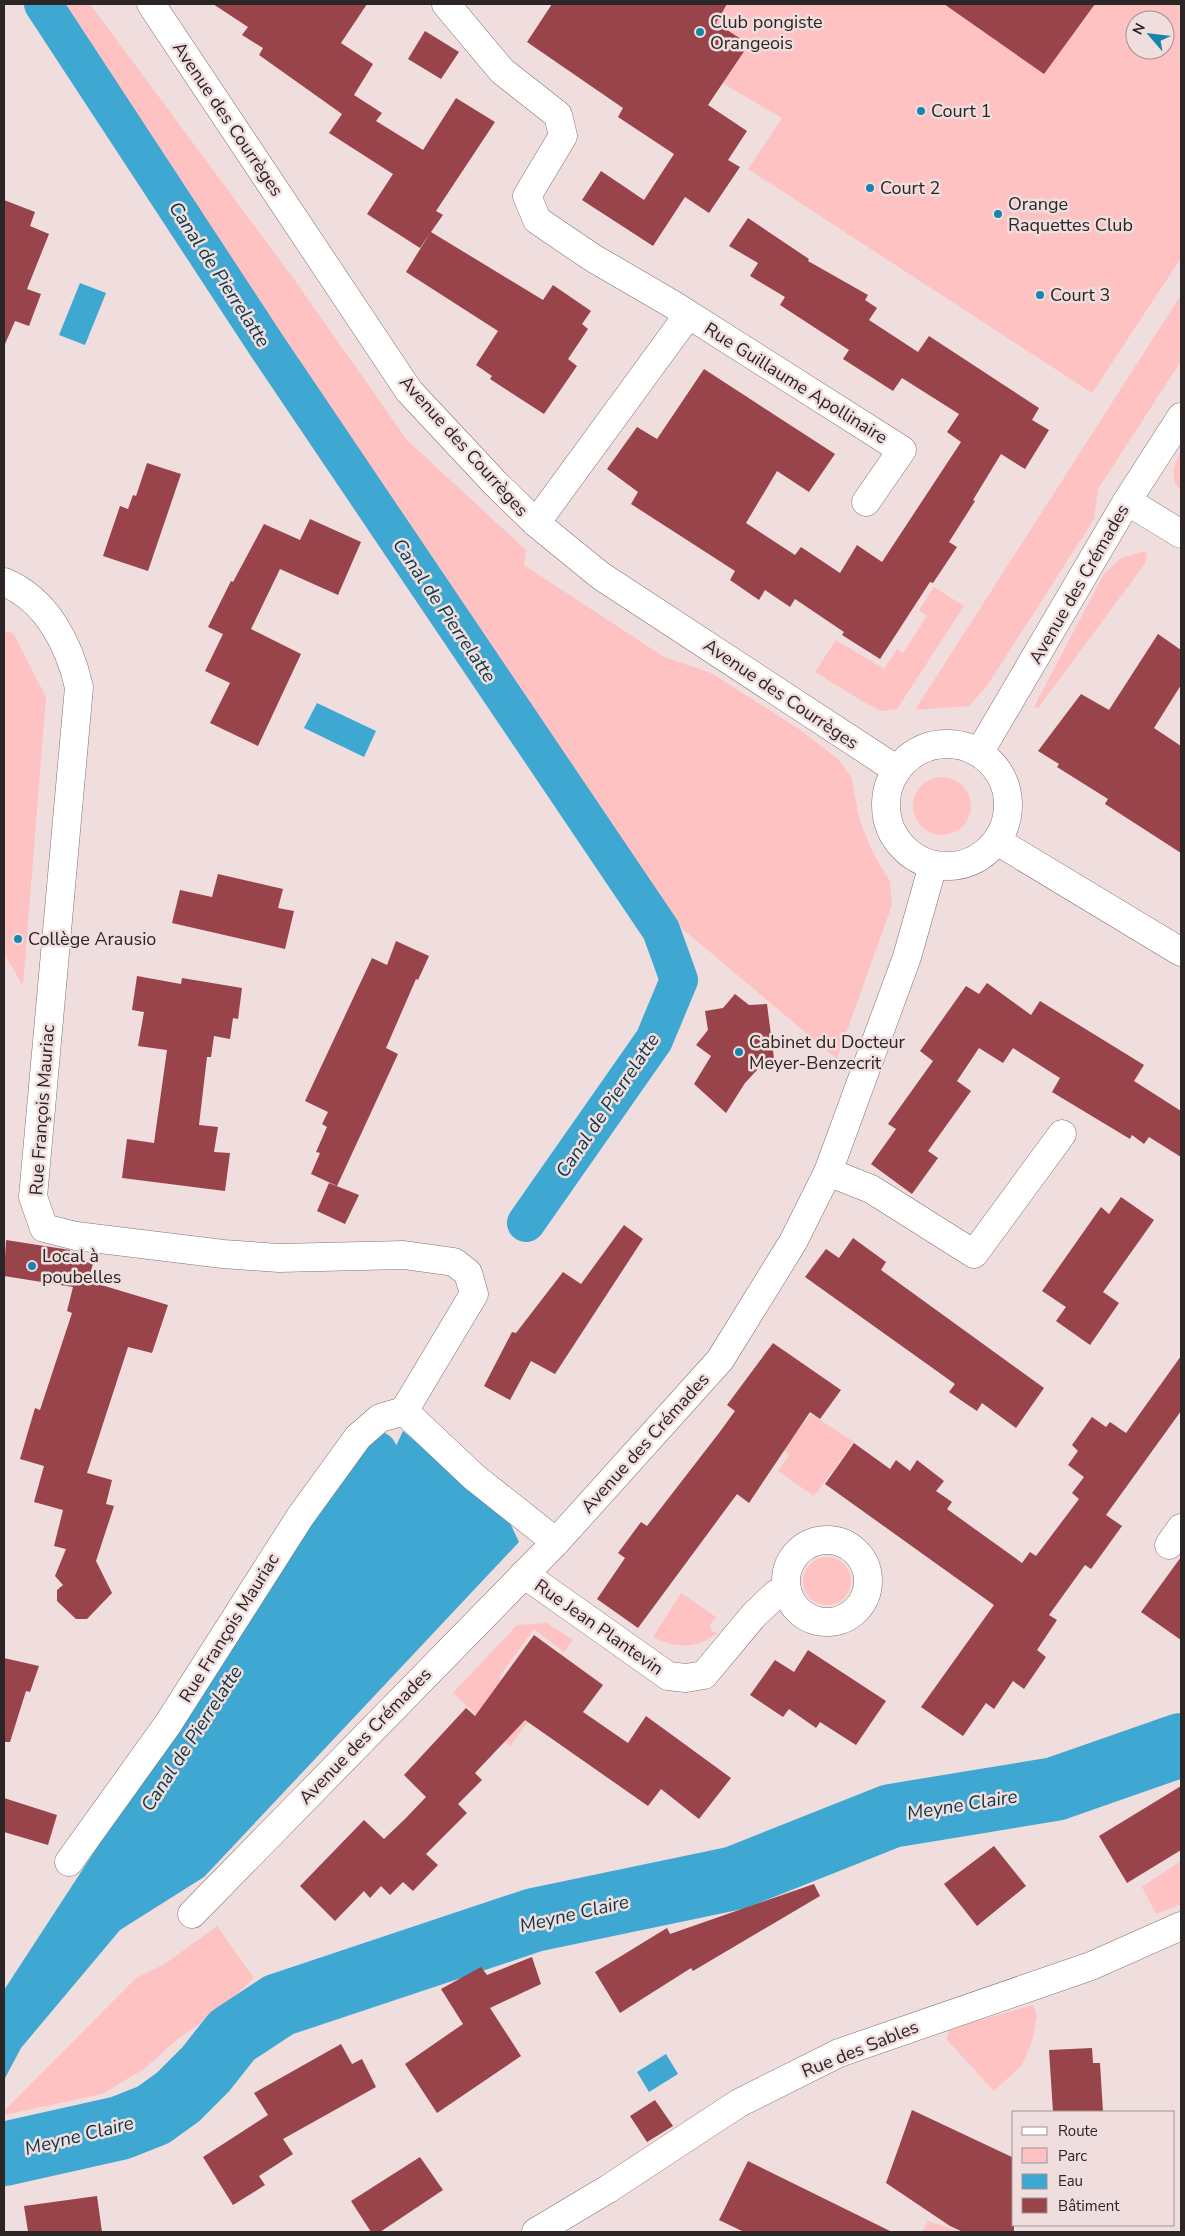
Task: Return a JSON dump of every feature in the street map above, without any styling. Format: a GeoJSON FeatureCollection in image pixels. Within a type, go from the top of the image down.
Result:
{"type":"FeatureCollection","features":[{"type":"Feature","properties":{"kind":"street","name":"Avenue des Courrèges"},"geometry":{"type":"LineString","coordinates":[[151,4],[410,392],[495,484],[536,524],[601,576],[897,770]]}},
{"type":"Feature","properties":{"kind":"street","name":"Rue Guillaume Apollinaire"},"geometry":{"type":"LineString","coordinates":[[446,4],[502,72],[558,115],[563,136],[527,196],[537,220],[593,258],[688,315],[902,450],[866,502]]}},
{"type":"Feature","properties":{"kind":"street","name":"Rue Guillaume Apollinaire"},"geometry":{"type":"LineString","coordinates":[[536,524],[688,315]]}},
{"type":"Feature","properties":{"kind":"street","name":"Avenue des Crémades"},"geometry":{"type":"LineString","coordinates":[[979,753],[1127,501],[1181,417]]}},
{"type":"Feature","properties":{"kind":"street"},"geometry":{"type":"LineString","coordinates":[[1127,501],[1181,534]]}},
{"type":"Feature","properties":{"kind":"street","name":"Rue François Mauriac"},"geometry":{"type":"LineString","coordinates":[[4,582],[40,607],[58,630],[72,658],[79,687],[33,1197],[44,1228],[76,1236],[223,1254],[279,1258],[404,1255],[454,1262],[468,1273],[474,1294],[404,1411],[380,1418],[358,1437],[300,1517],[168,1724],[69,1862]]}},
{"type":"Feature","properties":{"kind":"street"},"geometry":{"type":"LineString","coordinates":[[944,744],[962,746],[979,753],[994,766],[1004,783],[1008,803],[1005,823],[997,841],[984,854],[969,863],[951,867],[933,865],[914,858],[899,845],[889,828],[885,808],[888,788],[897,770],[910,756],[926,748],[944,744]]}},
{"type":"Feature","properties":{"kind":"street"},"geometry":{"type":"LineString","coordinates":[[997,841],[1181,952]]}},
{"type":"Feature","properties":{"kind":"street","name":"Avenue des Crémades"},"geometry":{"type":"LineString","coordinates":[[192,1914],[556,1542],[720,1360],[793,1242],[828,1172],[907,957],[933,865]]}},
{"type":"Feature","properties":{"kind":"street"},"geometry":{"type":"LineString","coordinates":[[828,1172],[871,1189],[974,1254],[1062,1134]]}},
{"type":"Feature","properties":{"kind":"street"},"geometry":{"type":"LineString","coordinates":[[404,1411],[474,1477],[556,1542]]}},
{"type":"Feature","properties":{"kind":"street","name":"Rue Jean Plantevin"},"geometry":{"type":"LineString","coordinates":[[524,1574],[668,1676],[686,1678],[704,1675],[754,1615],[776,1594],[787,1591]]}},
{"type":"Feature","properties":{"kind":"street","name":"Rue des Sables"},"geometry":{"type":"LineString","coordinates":[[536,2232],[608,2189],[739,2103],[839,2053],[1091,1966],[1181,1926]]}},
{"type":"Feature","properties":{"kind":"green space"},"geometry":{"type":"Polygon","coordinates":[[[53,4],[90,4],[293,278],[407,440],[526,550],[524,565],[664,657],[711,673],[799,729],[839,760],[852,779],[859,818],[872,851],[890,882],[892,905],[837,1059],[667,916],[236,288],[53,4]]]}},
{"type":"Feature","properties":{"kind":"green space","name":"Orange Raquettes Club"},"geometry":{"type":"Polygon","coordinates":[[[647,4],[1181,4],[1181,258],[1092,393],[748,169],[782,118],[710,76],[724,55],[647,4]]]}},
{"type":"Feature","properties":{"kind":"green space"},"geometry":{"type":"Polygon","coordinates":[[[1181,295],[1181,361],[1098,489],[1094,519],[987,686],[969,706],[915,710],[1181,295]]]}},
{"type":"Feature","properties":{"kind":"green space"},"geometry":{"type":"Polygon","coordinates":[[[1181,451],[1181,490],[1175,482],[1174,472],[1181,451]]]}},
{"type":"Feature","properties":{"kind":"green space"},"geometry":{"type":"Polygon","coordinates":[[[1145,551],[1147,558],[1144,565],[1038,708],[1034,707],[1104,574],[1121,558],[1145,551]]]}},
{"type":"Feature","properties":{"kind":"green space"},"geometry":{"type":"Polygon","coordinates":[[[934,587],[964,606],[897,709],[881,711],[815,672],[836,640],[884,669],[897,649],[903,653],[927,616],[919,610],[934,587]]]}},
{"type":"Feature","properties":{"kind":"green space"},"geometry":{"type":"Polygon","coordinates":[[[4,631],[13,633],[46,697],[23,986],[4,953],[4,631]]]}},
{"type":"Feature","properties":{"kind":"green space"},"geometry":{"type":"Polygon","coordinates":[[[942,777],[953,779],[963,785],[969,795],[971,806],[969,817],[963,827],[953,833],[942,835],[931,833],[921,827],[915,817],[913,806],[915,795],[921,785],[931,779],[942,777]]]}},
{"type":"Feature","properties":{"kind":"green space"},"geometry":{"type":"Polygon","coordinates":[[[811,1414],[854,1442],[814,1496],[778,1471],[789,1455],[783,1449],[811,1414]]]}},
{"type":"Feature","properties":{"kind":"green space"},"geometry":{"type":"Polygon","coordinates":[[[822,1557],[832,1557],[841,1561],[847,1567],[851,1581],[847,1595],[841,1601],[832,1605],[822,1605],[813,1601],[807,1595],[803,1586],[803,1576],[807,1567],[813,1561],[822,1557]]]}},
{"type":"Feature","properties":{"kind":"green space"},"geometry":{"type":"Polygon","coordinates":[[[681,1593],[716,1617],[710,1625],[712,1631],[717,1633],[709,1639],[685,1646],[661,1641],[653,1637],[681,1593]]]}},
{"type":"Feature","properties":{"kind":"green space"},"geometry":{"type":"Polygon","coordinates":[[[547,1623],[573,1640],[564,1652],[534,1629],[499,1677],[518,1690],[534,1714],[510,1746],[453,1693],[517,1625],[547,1623]]]}},
{"type":"Feature","properties":{"kind":"green space"},"geometry":{"type":"Polygon","coordinates":[[[1181,1861],[1181,1904],[1156,1914],[1142,1887],[1181,1861]]]}},
{"type":"Feature","properties":{"kind":"green space"},"geometry":{"type":"Polygon","coordinates":[[[217,1926],[254,1978],[221,2009],[179,2038],[144,2069],[102,2094],[4,2115],[4,2111],[136,1978],[165,1964],[217,1926]]]}},
{"type":"Feature","properties":{"kind":"green space"},"geometry":{"type":"Polygon","coordinates":[[[1033,2005],[1037,2016],[1032,2041],[1022,2065],[994,2091],[947,2040],[949,2029],[1033,2005]]]}},
{"type":"Feature","properties":{"kind":"green space"},"geometry":{"type":"Polygon","coordinates":[[[928,2221],[956,2230],[960,2232],[922,2232],[928,2221]]]}},
{"type":"Feature","properties":{"kind":"water"},"geometry":{"type":"Polygon","coordinates":[[[80,283],[106,293],[85,345],[59,335],[80,283]]]}},
{"type":"Feature","properties":{"kind":"water"},"geometry":{"type":"Polygon","coordinates":[[[317,703],[376,731],[364,757],[304,728],[317,703]]]}},
{"type":"Feature","properties":{"kind":"water"},"geometry":{"type":"Polygon","coordinates":[[[403,1431],[509,1521],[519,1542],[204,1877],[120,1930],[21,2048],[4,2080],[4,2040],[128,1851],[207,1746],[380,1480],[403,1431]]]}},
{"type":"Feature","properties":{"kind":"water"},"geometry":{"type":"Polygon","coordinates":[[[666,2054],[678,2074],[649,2092],[637,2072],[666,2054]]]}},
{"type":"Feature","properties":{"kind":"building"},"geometry":{"type":"Polygon","coordinates":[[[213,4],[367,4],[341,43],[373,64],[354,95],[382,113],[376,121],[423,150],[456,98],[495,122],[436,211],[443,215],[431,232],[543,300],[553,285],[591,311],[582,324],[588,329],[568,359],[577,366],[544,414],[490,379],[492,376],[476,365],[498,331],[406,272],[430,233],[420,248],[367,214],[393,174],[329,133],[342,114],[259,55],[263,48],[242,35],[248,27],[213,4]]]}},
{"type":"Feature","properties":{"kind":"building"},"geometry":{"type":"Polygon","coordinates":[[[552,4],[727,4],[716,23],[749,44],[708,105],[747,131],[728,160],[740,167],[709,213],[685,197],[653,246],[582,200],[601,171],[644,200],[674,154],[618,117],[623,108],[527,42],[552,4]]]}},
{"type":"Feature","properties":{"kind":"building"},"geometry":{"type":"Polygon","coordinates":[[[944,4],[1095,4],[1044,74],[944,4]]]}},
{"type":"Feature","properties":{"kind":"building"},"geometry":{"type":"Polygon","coordinates":[[[425,31],[459,52],[441,79],[408,59],[425,31]]]}},
{"type":"Feature","properties":{"kind":"building"},"geometry":{"type":"Polygon","coordinates":[[[4,200],[35,212],[30,226],[49,234],[27,289],[41,294],[29,326],[15,321],[5,344],[4,200]]]}},
{"type":"Feature","properties":{"kind":"building"},"geometry":{"type":"Polygon","coordinates":[[[748,218],[809,259],[808,261],[868,295],[865,300],[877,308],[869,320],[918,352],[929,336],[1039,408],[1032,420],[1049,430],[1025,469],[1001,454],[973,500],[975,501],[949,542],[957,547],[933,583],[930,582],[880,659],[842,635],[844,632],[795,599],[790,607],[765,590],[759,600],[730,580],[735,571],[631,504],[638,492],[607,469],[637,427],[657,439],[704,369],[835,454],[809,492],[777,471],[746,523],[795,555],[801,547],[840,573],[857,545],[882,562],[961,442],[947,432],[959,414],[902,378],[893,391],[843,359],[849,350],[780,305],[785,297],[750,276],[758,263],[729,246],[748,218]]]}},
{"type":"Feature","properties":{"kind":"building"},"geometry":{"type":"Polygon","coordinates":[[[147,463],[181,474],[148,571],[103,556],[120,506],[128,509],[133,495],[136,496],[147,463]]]}},
{"type":"Feature","properties":{"kind":"building"},"geometry":{"type":"Polygon","coordinates":[[[310,519],[361,542],[338,595],[280,569],[251,629],[301,654],[258,746],[210,723],[230,683],[205,671],[223,634],[208,627],[231,581],[233,582],[264,524],[300,540],[310,519]]]}},
{"type":"Feature","properties":{"kind":"building"},"geometry":{"type":"Polygon","coordinates":[[[1158,634],[1181,650],[1181,685],[1154,728],[1181,746],[1181,853],[1105,804],[1108,799],[1057,767],[1059,764],[1038,751],[1081,694],[1109,710],[1158,634]]]}},
{"type":"Feature","properties":{"kind":"building"},"geometry":{"type":"Polygon","coordinates":[[[218,874],[283,889],[278,908],[294,911],[285,949],[172,923],[180,890],[212,897],[218,874]]]}},
{"type":"Feature","properties":{"kind":"building"},"geometry":{"type":"Polygon","coordinates":[[[396,941],[429,956],[418,980],[416,979],[386,1048],[398,1054],[337,1186],[311,1174],[320,1153],[316,1152],[327,1127],[322,1124],[328,1112],[305,1101],[372,958],[387,965],[396,941]]]}},
{"type":"Feature","properties":{"kind":"building"},"geometry":{"type":"Polygon","coordinates":[[[137,976],[181,984],[182,978],[242,988],[238,1019],[233,1018],[230,1039],[214,1036],[211,1057],[207,1057],[199,1125],[218,1127],[214,1152],[230,1153],[225,1191],[122,1178],[127,1139],[154,1143],[167,1050],[138,1046],[144,1012],[132,1010],[137,976]]]}},
{"type":"Feature","properties":{"kind":"building"},"geometry":{"type":"Polygon","coordinates":[[[987,983],[1031,1015],[1040,1001],[1144,1065],[1134,1081],[1181,1111],[1181,1157],[1149,1137],[1144,1144],[1132,1135],[1130,1139],[1052,1092],[1060,1078],[1013,1048],[1003,1063],[979,1048],[957,1081],[971,1091],[928,1151],[938,1158],[912,1194],[871,1164],[896,1129],[888,1124],[933,1061],[920,1051],[966,986],[979,994],[987,983]]]}},
{"type":"Feature","properties":{"kind":"building","name":"Cabinet du Docteur Meyer-Benzecrit"},"geometry":{"type":"Polygon","coordinates":[[[735,994],[749,1005],[767,1004],[775,1066],[758,1069],[745,1083],[726,1113],[694,1084],[711,1056],[696,1045],[708,1030],[705,1011],[723,1008],[735,994]]]}},
{"type":"Feature","properties":{"kind":"building"},"geometry":{"type":"Polygon","coordinates":[[[329,1183],[359,1195],[345,1224],[317,1211],[329,1183]]]}},
{"type":"Feature","properties":{"kind":"building"},"geometry":{"type":"Polygon","coordinates":[[[1121,1197],[1154,1220],[1103,1292],[1119,1303],[1090,1345],[1056,1321],[1066,1307],[1042,1291],[1101,1207],[1109,1214],[1121,1197]]]}},
{"type":"Feature","properties":{"kind":"building"},"geometry":{"type":"Polygon","coordinates":[[[624,1225],[643,1239],[555,1374],[531,1361],[510,1400],[484,1386],[512,1332],[516,1333],[563,1272],[581,1284],[624,1225]]]}},
{"type":"Feature","properties":{"kind":"building"},"geometry":{"type":"Polygon","coordinates":[[[853,1238],[886,1262],[881,1270],[1044,1388],[1016,1428],[982,1403],[977,1411],[949,1392],[955,1384],[805,1277],[826,1249],[839,1258],[853,1238]]]}},
{"type":"Feature","properties":{"kind":"building"},"geometry":{"type":"Polygon","coordinates":[[[6,1240],[70,1250],[66,1256],[93,1264],[88,1281],[168,1305],[152,1353],[128,1347],[87,1473],[112,1480],[106,1504],[114,1506],[96,1561],[112,1593],[87,1619],[76,1619],[57,1601],[57,1590],[63,1585],[55,1576],[66,1549],[54,1546],[63,1510],[34,1502],[44,1466],[20,1459],[35,1408],[40,1410],[72,1313],[67,1311],[73,1287],[4,1276],[6,1240]]]}},
{"type":"Feature","properties":{"kind":"building"},"geometry":{"type":"Polygon","coordinates":[[[773,1343],[841,1390],[820,1419],[810,1412],[749,1503],[737,1494],[638,1628],[597,1599],[625,1558],[618,1553],[641,1522],[647,1526],[719,1433],[735,1411],[727,1405],[773,1343]]]}},
{"type":"Feature","properties":{"kind":"building"},"geometry":{"type":"Polygon","coordinates":[[[1181,1356],[1181,1411],[1106,1515],[1122,1526],[1091,1569],[1085,1565],[1049,1615],[1057,1620],[1037,1650],[1046,1657],[1024,1689],[1013,1681],[994,1709],[986,1703],[963,1736],[921,1707],[994,1605],[825,1484],[854,1443],[890,1469],[896,1460],[910,1471],[917,1460],[944,1481],[936,1491],[952,1502],[947,1509],[1022,1563],[1030,1552],[1036,1556],[1079,1499],[1072,1493],[1084,1477],[1068,1465],[1078,1451],[1072,1445],[1092,1417],[1106,1427],[1110,1422],[1126,1433],[1181,1356]]]}},
{"type":"Feature","properties":{"kind":"building"},"geometry":{"type":"Polygon","coordinates":[[[1181,1557],[1181,1640],[1141,1612],[1181,1557]]]}},
{"type":"Feature","properties":{"kind":"building"},"geometry":{"type":"Polygon","coordinates":[[[534,1635],[603,1685],[583,1712],[628,1743],[646,1716],[731,1778],[699,1819],[661,1789],[648,1806],[525,1720],[475,1773],[482,1780],[458,1804],[467,1813],[426,1854],[438,1865],[413,1891],[403,1882],[390,1895],[381,1886],[370,1898],[364,1891],[335,1921],[300,1886],[364,1820],[384,1839],[426,1797],[404,1775],[466,1708],[475,1716],[534,1635]]]}},
{"type":"Feature","properties":{"kind":"building"},"geometry":{"type":"Polygon","coordinates":[[[808,1650],[886,1701],[856,1745],[820,1722],[816,1728],[789,1709],[783,1717],[750,1695],[775,1660],[794,1672],[808,1650]]]}},
{"type":"Feature","properties":{"kind":"building"},"geometry":{"type":"Polygon","coordinates":[[[4,1658],[39,1666],[30,1692],[26,1691],[10,1742],[4,1742],[4,1658]]]}},
{"type":"Feature","properties":{"kind":"building"},"geometry":{"type":"Polygon","coordinates":[[[1181,1786],[1181,1850],[1127,1883],[1099,1836],[1181,1786]]]}},
{"type":"Feature","properties":{"kind":"building"},"geometry":{"type":"Polygon","coordinates":[[[4,1798],[57,1815],[48,1845],[4,1832],[4,1798]]]}},
{"type":"Feature","properties":{"kind":"building"},"geometry":{"type":"Polygon","coordinates":[[[994,1846],[1026,1886],[977,1926],[944,1884],[994,1846]]]}},
{"type":"Feature","properties":{"kind":"building"},"geometry":{"type":"Polygon","coordinates":[[[814,1884],[820,1896],[693,1971],[691,1968],[620,2013],[595,1972],[667,1928],[670,1934],[814,1884]]]}},
{"type":"Feature","properties":{"kind":"building"},"geometry":{"type":"Polygon","coordinates":[[[532,1957],[541,1984],[490,2008],[521,2056],[437,2113],[405,2064],[463,2024],[441,1989],[481,1967],[487,1975],[532,1957]]]}},
{"type":"Feature","properties":{"kind":"building"},"geometry":{"type":"Polygon","coordinates":[[[341,2044],[352,2064],[362,2059],[376,2087],[283,2139],[293,2154],[259,2176],[265,2185],[233,2205],[203,2157],[268,2115],[254,2093],[341,2044]]]}},
{"type":"Feature","properties":{"kind":"building"},"geometry":{"type":"Polygon","coordinates":[[[1092,2048],[1093,2063],[1100,2063],[1103,2111],[1053,2111],[1049,2050],[1092,2048]]]}},
{"type":"Feature","properties":{"kind":"building"},"geometry":{"type":"Polygon","coordinates":[[[655,2100],[673,2126],[647,2142],[630,2116],[655,2100]]]}},
{"type":"Feature","properties":{"kind":"building"},"geometry":{"type":"Polygon","coordinates":[[[912,2110],[1012,2157],[1012,2226],[1014,2226],[1014,2232],[963,2232],[950,2226],[886,2183],[912,2110]]]}},
{"type":"Feature","properties":{"kind":"building"},"geometry":{"type":"Polygon","coordinates":[[[420,2157],[443,2190],[380,2232],[371,2232],[351,2201],[420,2157]]]}},
{"type":"Feature","properties":{"kind":"building"},"geometry":{"type":"Polygon","coordinates":[[[748,2161],[892,2232],[744,2232],[719,2220],[748,2161]]]}},
{"type":"Feature","properties":{"kind":"building"},"geometry":{"type":"Polygon","coordinates":[[[97,2196],[102,2232],[28,2232],[24,2206],[97,2196]]]}},
{"type":"Feature","properties":{"kind":"waterway","name":"Canal de Pierrelatte"},"geometry":{"type":"LineString","coordinates":[[43,4],[267,346],[661,930],[679,980],[654,1040],[526,1223]]}},
{"type":"Feature","properties":{"kind":"waterway","name":"Canal de Pierrelatte"},"geometry":{"type":"LineString","coordinates":[[4,2025],[378,1451]]}},
{"type":"Feature","properties":{"kind":"waterway","name":"Meyne Claire"},"geometry":{"type":"LineString","coordinates":[[4,2154],[120,2128],[153,2115],[178,2097],[206,2069],[232,2036],[279,2005],[534,1920],[735,1878],[891,1816],[1055,1789],[1181,1745]]}},
{"type":"Feature","properties":{"kind":"place","name":"Club pongiste Orangeois"},"geometry":{"type":"Point","coordinates":[700,32]}},
{"type":"Feature","properties":{"kind":"place","name":"Court 1"},"geometry":{"type":"Point","coordinates":[921,111]}},
{"type":"Feature","properties":{"kind":"place","name":"Court 2"},"geometry":{"type":"Point","coordinates":[870,188]}},
{"type":"Feature","properties":{"kind":"place","name":"Orange Raquettes Club"},"geometry":{"type":"Point","coordinates":[998,214]}},
{"type":"Feature","properties":{"kind":"place","name":"Court 3"},"geometry":{"type":"Point","coordinates":[1040,295]}},
{"type":"Feature","properties":{"kind":"place","name":"Collège Arausio"},"geometry":{"type":"Point","coordinates":[18,939]}},
{"type":"Feature","properties":{"kind":"place","name":"Cabinet du Docteur Meyer-Benzecrit"},"geometry":{"type":"Point","coordinates":[739,1052]}},
{"type":"Feature","properties":{"kind":"place","name":"Local à poubelles"},"geometry":{"type":"Point","coordinates":[32,1266]}}]}
